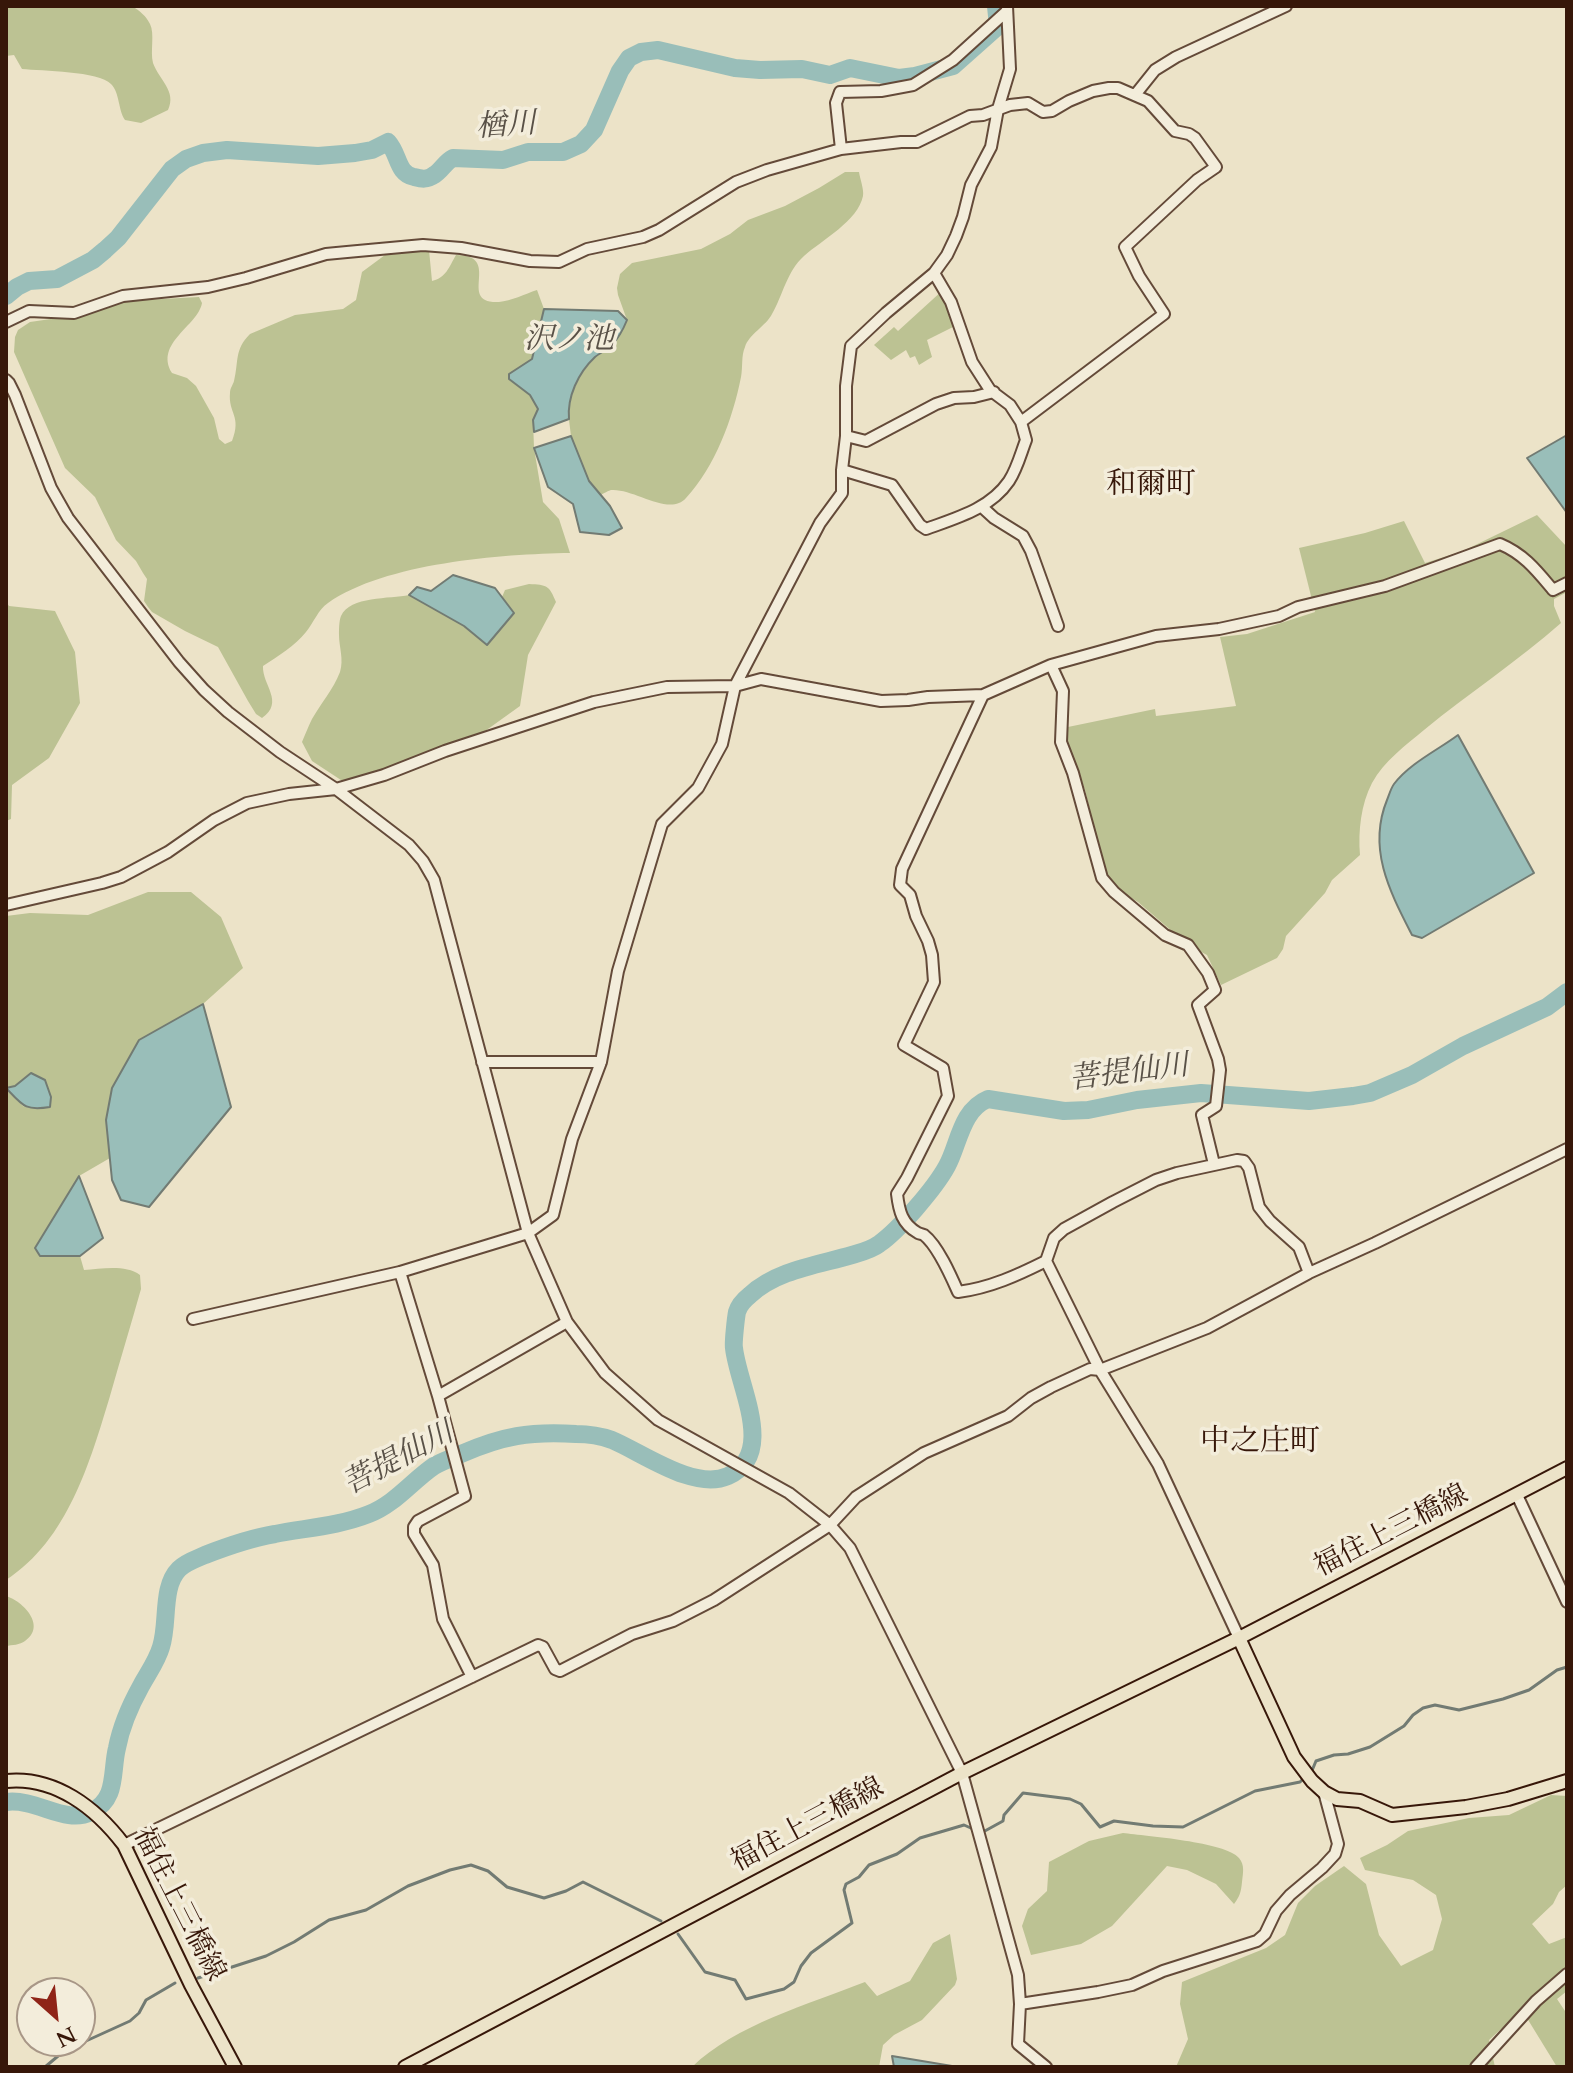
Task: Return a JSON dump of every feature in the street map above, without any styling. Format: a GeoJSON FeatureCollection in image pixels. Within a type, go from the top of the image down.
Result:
{"type":"FeatureCollection","features":[{"type":"Feature","properties":{"kind":"main road","name":"福住上三橋線"},"geometry":{"type":"LineString","coordinates":[[405,2067],[962,1773],[1239,1638],[1567,1468]]}},
{"type":"Feature","properties":{"kind":"main road"},"geometry":{"type":"LineString","coordinates":[[1239,1638],[1294,1757],[1312,1781],[1337,1799],[1360,1801],[1392,1815],[1508,1799],[1567,1781]]}},
{"type":"Feature","properties":{"kind":"main road","name":"福住上三橋線"},"geometry":{"type":"LineString","coordinates":[[6,1781],[36,1783],[86,1804],[124,1845],[191,1985],[235,2067]]}},
{"type":"Feature","properties":{"kind":"street"},"geometry":{"type":"LineString","coordinates":[[1135,95],[1155,70],[1176,57],[1286,6]]}},
{"type":"Feature","properties":{"kind":"street"},"geometry":{"type":"LineString","coordinates":[[193,1319],[400,1272],[528,1233],[553,1215],[572,1139],[601,1062],[618,971],[662,824],[698,788],[722,744],[735,686],[820,523],[842,493],[846,386],[851,346],[934,273],[947,255],[963,217],[971,185],[991,147],[1010,69],[1007,8]]}},
{"type":"Feature","properties":{"kind":"street"},"geometry":{"type":"LineString","coordinates":[[841,149],[836,103],[840,92],[881,91],[913,85],[953,60],[1007,8]]}},
{"type":"Feature","properties":{"kind":"street"},"geometry":{"type":"LineString","coordinates":[[6,322],[29,311],[74,313],[123,296],[208,287],[326,254],[423,245],[461,248],[530,261],[559,262],[587,249],[643,237],[659,230],[736,182],[767,170],[841,149],[917,142],[970,116],[1010,105],[1028,103],[1043,112],[1052,111],[1093,91],[1118,88],[1148,101],[1175,131],[1195,138],[1216,167],[1197,180],[1125,247],[1139,276],[1164,314],[1021,422]]}},
{"type":"Feature","properties":{"kind":"street"},"geometry":{"type":"LineString","coordinates":[[842,470],[892,485],[926,529],[982,507],[997,495],[1014,471],[1026,440],[1021,422],[972,362],[951,302],[934,273]]}},
{"type":"Feature","properties":{"kind":"street"},"geometry":{"type":"LineString","coordinates":[[6,380],[15,395],[51,488],[68,518],[179,662],[228,712],[336,789],[409,845],[423,861],[434,880],[528,1233],[567,1322],[605,1373],[658,1420],[789,1493],[830,1525],[850,1548],[962,1773],[1018,1975],[1018,2044],[1046,2067]]}},
{"type":"Feature","properties":{"kind":"street"},"geometry":{"type":"LineString","coordinates":[[846,436],[866,441],[936,404],[994,392]]}},
{"type":"Feature","properties":{"kind":"street"},"geometry":{"type":"LineString","coordinates":[[982,507],[1023,536],[1058,626]]}},
{"type":"Feature","properties":{"kind":"street"},"geometry":{"type":"LineString","coordinates":[[6,905],[121,877],[247,803],[336,789],[594,702],[667,687],[735,686],[761,679],[881,701],[983,695],[1051,665],[1156,636],[1219,629],[1279,616],[1298,607],[1385,586],[1500,544],[1514,550],[1531,564],[1553,590],[1567,583]]}},
{"type":"Feature","properties":{"kind":"street"},"geometry":{"type":"LineString","coordinates":[[1051,665],[1063,691],[1061,742],[1073,773],[1102,878],[1165,935],[1188,945],[1208,973],[1215,990],[1198,1005],[1220,1070],[1216,1106],[1202,1115],[1214,1164]]}},
{"type":"Feature","properties":{"kind":"street"},"geometry":{"type":"LineString","coordinates":[[983,695],[902,869],[900,885],[910,895],[928,941],[934,982],[904,1045],[943,1068],[948,1096],[897,1194],[900,1216],[916,1232],[924,1235],[940,1255],[958,1292],[976,1290],[1014,1277],[1046,1261],[1054,1238],[1064,1229],[1156,1180],[1237,1160],[1244,1161],[1249,1168],[1259,1207],[1299,1247],[1309,1273]]}},
{"type":"Feature","properties":{"kind":"street"},"geometry":{"type":"LineString","coordinates":[[482,1062],[601,1062]]}},
{"type":"Feature","properties":{"kind":"street"},"geometry":{"type":"LineString","coordinates":[[124,1845],[541,1645],[555,1669],[560,1671],[632,1634],[673,1621],[714,1600],[830,1525],[856,1497],[924,1453],[1008,1416],[1031,1398],[1090,1369],[1100,1370],[1207,1328],[1309,1273],[1567,1149]]}},
{"type":"Feature","properties":{"kind":"street"},"geometry":{"type":"LineString","coordinates":[[1046,1261],[1100,1370],[1158,1464],[1239,1638]]}},
{"type":"Feature","properties":{"kind":"street"},"geometry":{"type":"LineString","coordinates":[[400,1272],[465,1496],[418,1521],[414,1534],[433,1565],[443,1619],[472,1677]]}},
{"type":"Feature","properties":{"kind":"street"},"geometry":{"type":"LineString","coordinates":[[438,1396],[567,1322]]}},
{"type":"Feature","properties":{"kind":"street"},"geometry":{"type":"LineString","coordinates":[[1517,1495],[1567,1602]]}},
{"type":"Feature","properties":{"kind":"street"},"geometry":{"type":"LineString","coordinates":[[1020,2004],[1132,1985],[1163,1971],[1257,1941],[1265,1934],[1276,1911],[1290,1895],[1335,1854],[1338,1844],[1324,1792]]}},
{"type":"Feature","properties":{"kind":"street"},"geometry":{"type":"LineString","coordinates":[[1476,2067],[1536,2001],[1567,1974]]}},
{"type":"Feature","properties":{"kind":"green space"},"geometry":{"type":"Polygon","coordinates":[[[6,6],[132,6],[145,16],[151,28],[153,63],[169,91],[168,110],[141,123],[125,120],[114,88],[105,80],[83,74],[22,69],[14,55],[6,56],[6,6]]]}},
{"type":"Feature","properties":{"kind":"green space"},"geometry":{"type":"Polygon","coordinates":[[[845,172],[859,172],[863,193],[860,205],[847,222],[798,262],[769,318],[747,342],[738,393],[728,425],[714,457],[696,486],[679,503],[670,504],[620,491],[611,490],[601,495],[589,481],[571,436],[567,404],[581,374],[595,357],[613,344],[627,320],[618,295],[620,274],[632,263],[701,249],[730,234],[748,220],[785,206],[845,172]]]}},
{"type":"Feature","properties":{"kind":"green space"},"geometry":{"type":"Polygon","coordinates":[[[429,250],[432,281],[444,275],[456,255],[470,257],[477,263],[480,296],[486,301],[504,301],[537,290],[544,309],[532,359],[509,374],[530,395],[538,409],[533,420],[534,448],[543,502],[559,519],[570,553],[444,563],[380,578],[352,589],[328,603],[302,637],[263,666],[272,706],[262,718],[256,714],[218,647],[152,612],[144,601],[147,579],[136,561],[116,540],[95,497],[65,468],[14,352],[15,337],[18,330],[30,322],[92,313],[125,301],[199,297],[202,303],[199,311],[173,344],[168,362],[172,373],[187,378],[196,386],[214,418],[219,439],[225,444],[232,441],[235,433],[230,390],[241,345],[250,334],[295,315],[343,309],[356,300],[362,272],[385,255],[429,250]]]}},
{"type":"Feature","properties":{"kind":"green space"},"geometry":{"type":"Polygon","coordinates":[[[943,290],[957,325],[927,340],[932,357],[919,365],[915,356],[910,358],[906,350],[891,360],[874,345],[894,327],[898,331],[943,290]]]}},
{"type":"Feature","properties":{"kind":"green space"},"geometry":{"type":"Polygon","coordinates":[[[1537,515],[1567,547],[1567,592],[1554,599],[1561,623],[1441,716],[1389,761],[1372,783],[1365,800],[1360,827],[1360,855],[1332,880],[1325,893],[1286,936],[1277,958],[1221,985],[1207,955],[1188,945],[1111,882],[1068,743],[1068,727],[1155,709],[1156,716],[1236,706],[1220,637],[1247,634],[1315,612],[1299,548],[1404,521],[1425,563],[1463,551],[1537,515]]]}},
{"type":"Feature","properties":{"kind":"green space"},"geometry":{"type":"Polygon","coordinates":[[[529,584],[547,587],[556,602],[528,655],[520,706],[481,734],[380,772],[344,782],[312,761],[302,742],[340,672],[339,625],[346,610],[361,602],[409,595],[464,626],[487,645],[514,613],[502,597],[505,590],[529,584]]]}},
{"type":"Feature","properties":{"kind":"green space"},"geometry":{"type":"Polygon","coordinates":[[[6,602],[9,606],[55,611],[75,652],[80,703],[49,758],[12,785],[11,819],[6,821],[6,602]]]}},
{"type":"Feature","properties":{"kind":"green space"},"geometry":{"type":"Polygon","coordinates":[[[148,892],[191,892],[221,917],[243,968],[203,1004],[139,1040],[106,1120],[110,1158],[79,1176],[35,1248],[40,1256],[80,1256],[84,1270],[127,1269],[140,1275],[141,1289],[102,1421],[74,1498],[46,1544],[6,1580],[6,916],[30,913],[88,915],[148,892]],[[15,1086],[6,1088],[24,1107],[15,1086]]]}},
{"type":"Feature","properties":{"kind":"green space"},"geometry":{"type":"Polygon","coordinates":[[[6,1596],[25,1608],[33,1621],[31,1635],[16,1645],[6,1646],[6,1596]]]}},
{"type":"Feature","properties":{"kind":"green space"},"geometry":{"type":"Polygon","coordinates":[[[1551,1795],[1567,1796],[1567,1885],[1532,1924],[1549,1944],[1567,1937],[1567,1991],[1557,1999],[1567,2014],[1567,2067],[1557,2067],[1522,2010],[1489,2040],[1495,2067],[1176,2067],[1188,2039],[1180,2004],[1182,1982],[1266,1948],[1285,1935],[1298,1903],[1315,1886],[1344,1866],[1366,1884],[1379,1935],[1401,1966],[1433,1950],[1442,1919],[1436,1895],[1413,1880],[1365,1870],[1360,1858],[1408,1831],[1469,1818],[1509,1815],[1551,1795]]]}},
{"type":"Feature","properties":{"kind":"green space"},"geometry":{"type":"Polygon","coordinates":[[[1123,1833],[1185,1841],[1231,1852],[1243,1866],[1238,1899],[1234,1904],[1216,1884],[1187,1870],[1167,1866],[1112,1926],[1081,1944],[1031,1955],[1022,1926],[1028,1909],[1047,1891],[1049,1862],[1089,1841],[1123,1833]]]}},
{"type":"Feature","properties":{"kind":"green space"},"geometry":{"type":"Polygon","coordinates":[[[950,1934],[957,1979],[955,1985],[922,2020],[894,2035],[883,2045],[879,2067],[692,2067],[729,2039],[797,2007],[865,1982],[877,1996],[910,1981],[933,1943],[950,1934]]]}},
{"type":"Feature","properties":{"kind":"water","name":"沢ノ池"},"geometry":{"type":"Polygon","coordinates":[[[544,309],[618,311],[627,320],[614,343],[589,363],[579,378],[570,402],[569,419],[534,432],[533,420],[538,409],[530,395],[509,379],[509,374],[532,359],[544,309]]]}},
{"type":"Feature","properties":{"kind":"water"},"geometry":{"type":"Polygon","coordinates":[[[1567,435],[1567,513],[1527,458],[1567,435]]]}},
{"type":"Feature","properties":{"kind":"water","name":"沢ノ池"},"geometry":{"type":"Polygon","coordinates":[[[571,436],[589,481],[610,506],[622,528],[609,535],[580,532],[573,504],[548,487],[534,448],[571,436]]]}},
{"type":"Feature","properties":{"kind":"water"},"geometry":{"type":"Polygon","coordinates":[[[453,575],[495,588],[514,613],[487,645],[464,626],[409,595],[417,587],[431,591],[453,575]]]}},
{"type":"Feature","properties":{"kind":"water"},"geometry":{"type":"Polygon","coordinates":[[[1458,735],[1534,873],[1422,938],[1412,935],[1389,886],[1380,853],[1381,818],[1391,790],[1401,776],[1458,735]]]}},
{"type":"Feature","properties":{"kind":"water"},"geometry":{"type":"Polygon","coordinates":[[[203,1004],[231,1107],[149,1207],[121,1200],[112,1180],[106,1120],[112,1088],[139,1040],[203,1004]]]}},
{"type":"Feature","properties":{"kind":"water"},"geometry":{"type":"Polygon","coordinates":[[[31,1073],[45,1080],[51,1097],[50,1107],[25,1106],[6,1088],[15,1086],[31,1073]]]}},
{"type":"Feature","properties":{"kind":"water"},"geometry":{"type":"Polygon","coordinates":[[[79,1176],[103,1238],[80,1256],[40,1256],[35,1248],[79,1176]]]}},
{"type":"Feature","properties":{"kind":"water"},"geometry":{"type":"Polygon","coordinates":[[[892,2056],[958,2067],[894,2067],[892,2056]]]}},
{"type":"Feature","properties":{"kind":"waterway","name":"楢川"},"geometry":{"type":"LineString","coordinates":[[6,296],[29,281],[57,279],[93,260],[118,238],[172,169],[186,159],[203,153],[227,150],[318,156],[372,150],[388,142],[404,172],[422,179],[437,173],[453,158],[503,160],[528,152],[563,152],[581,144],[594,130],[620,71],[629,58],[641,52],[658,50],[735,68],[802,69],[830,75],[850,68],[899,78],[915,76],[953,66],[998,26],[996,6]]}},
{"type":"Feature","properties":{"kind":"waterway","name":"菩提仙川"},"geometry":{"type":"LineString","coordinates":[[6,1802],[81,1815],[100,1807],[106,1800],[124,1724],[161,1647],[170,1585],[179,1569],[191,1561],[257,1538],[334,1524],[369,1514],[387,1504],[437,1464],[517,1436],[560,1433],[603,1437],[700,1479],[728,1476],[742,1466],[750,1452],[752,1436],[751,1418],[734,1348],[738,1309],[748,1297],[773,1280],[798,1269],[866,1251],[887,1238],[934,1186],[947,1166],[966,1119],[988,1099],[1064,1111],[1201,1093],[1309,1101],[1370,1093],[1547,1007],[1567,992]]}},
{"type":"Feature","properties":{"kind":"waterway"},"geometry":{"type":"LineString","coordinates":[[1311,1773],[1316,1761],[1370,1747],[1404,1726],[1423,1708],[1435,1705],[1459,1710],[1503,1699],[1529,1690],[1557,1670],[1567,1667]]}},
{"type":"Feature","properties":{"kind":"waterway"},"geometry":{"type":"LineString","coordinates":[[980,1831],[1003,1821],[1004,1815],[1023,1793],[1070,1799],[1081,1804],[1100,1827],[1114,1821],[1183,1827],[1255,1791],[1303,1779]]}},
{"type":"Feature","properties":{"kind":"waterway"},"geometry":{"type":"LineString","coordinates":[[678,1934],[705,1972],[735,1980],[746,1999],[784,1989],[794,1982],[811,1953],[852,1923],[844,1890],[846,1884],[859,1877],[869,1865],[897,1854],[920,1838],[964,1825],[973,1829]]}},
{"type":"Feature","properties":{"kind":"waterway"},"geometry":{"type":"LineString","coordinates":[[198,1978],[266,1956],[329,1920],[366,1910],[408,1886],[471,1865],[488,1871],[507,1887],[544,1898],[583,1882],[661,1921]]}},
{"type":"Feature","properties":{"kind":"waterway"},"geometry":{"type":"LineString","coordinates":[[45,2067],[64,2051],[130,2021],[146,2000],[175,1983]]}},
{"type":"Feature","properties":{"kind":"district","name":"和爾町"},"geometry":{"type":"Point","coordinates":[1151,486]}},
{"type":"Feature","properties":{"kind":"district","name":"中之庄町"},"geometry":{"type":"Point","coordinates":[1260,1443]}}]}
